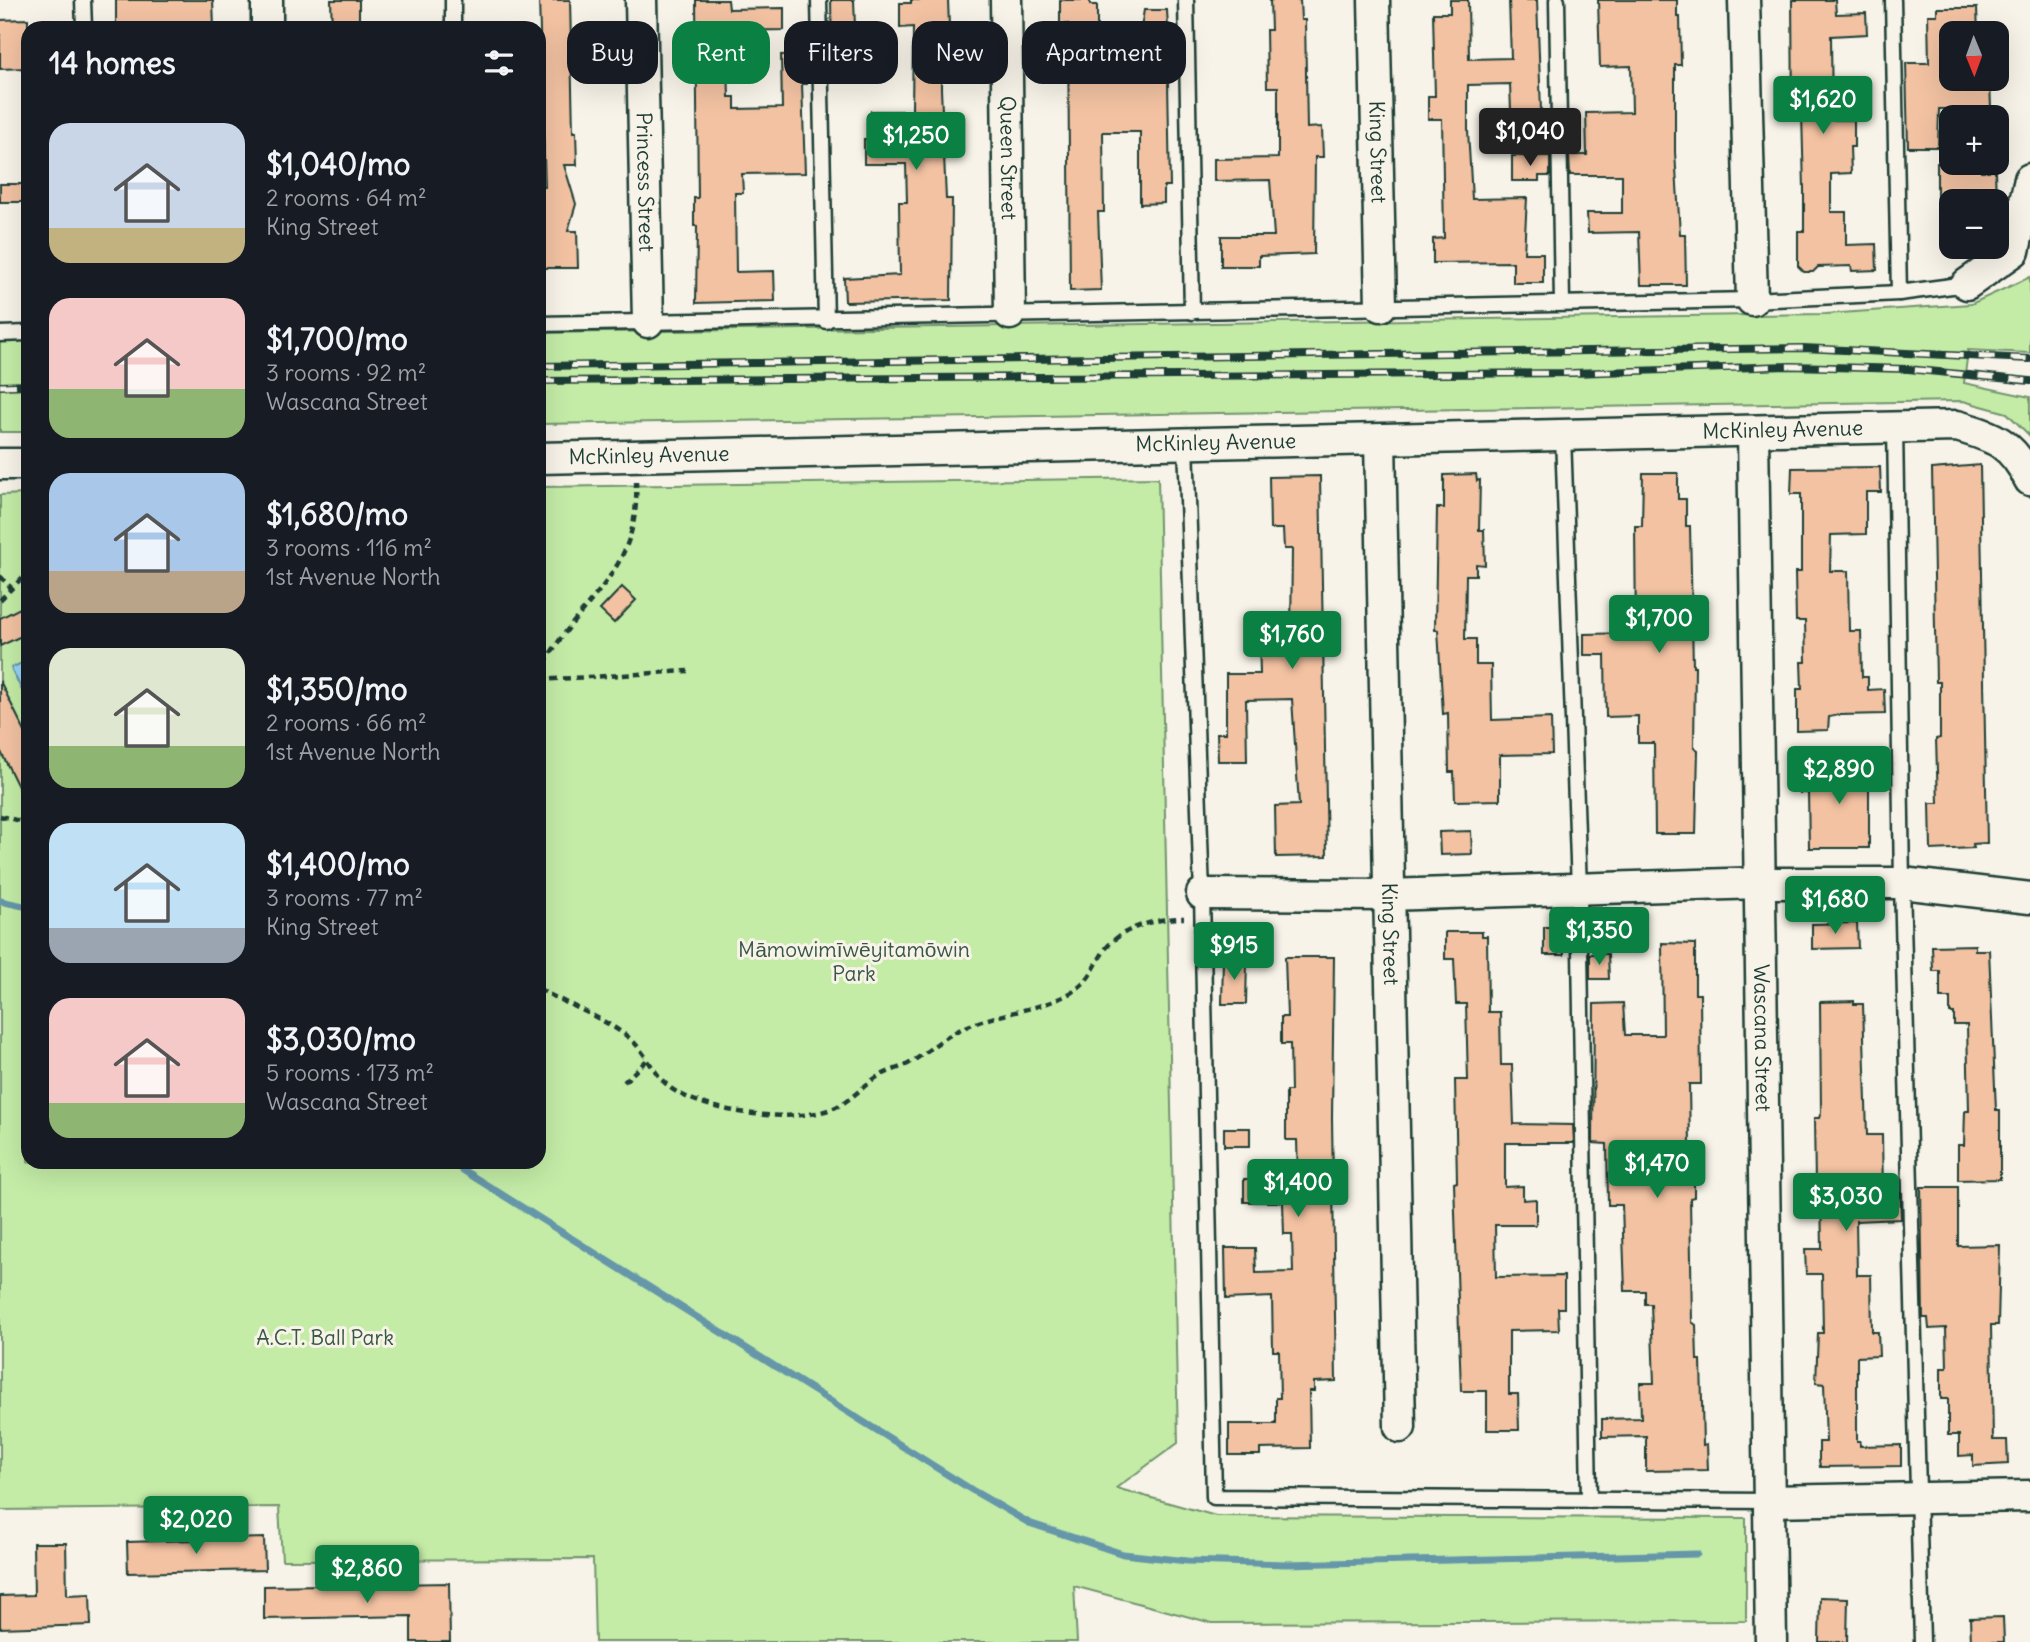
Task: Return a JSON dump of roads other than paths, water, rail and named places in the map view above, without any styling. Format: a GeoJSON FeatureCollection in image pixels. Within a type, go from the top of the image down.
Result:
{"type":"FeatureCollection","features":[{"type":"Feature","properties":{"kind":"street"},"geometry":{"type":"LineString","coordinates":[[267,0],[267,21]]}},
{"type":"Feature","properties":{"kind":"street","name":"Princess Street"},"geometry":{"type":"LineString","coordinates":[[641,0],[648,322]]}},
{"type":"Feature","properties":{"kind":"street","name":"Queen Street"},"geometry":{"type":"LineString","coordinates":[[1006,0],[1010,314]]}},
{"type":"Feature","properties":{"kind":"street","name":"King Street"},"geometry":{"type":"LineString","coordinates":[[1374,0],[1381,306]]}},
{"type":"Feature","properties":{"kind":"street"},"geometry":{"type":"LineString","coordinates":[[1744,0],[1752,300]]}},
{"type":"Feature","properties":{"kind":"street"},"geometry":{"type":"LineString","coordinates":[[1968,284],[2014,251],[2030,179]]}},
{"type":"Feature","properties":{"kind":"street","name":"McKinley Avenue"},"geometry":{"type":"LineString","coordinates":[[546,458],[1958,426],[1993,437],[2010,449],[2030,480]]}},
{"type":"Feature","properties":{"kind":"street","name":"Wascana Street"},"geometry":{"type":"LineString","coordinates":[[1753,432],[1771,1642]]}},
{"type":"Feature","properties":{"kind":"street","name":"King Street"},"geometry":{"type":"LineString","coordinates":[[1381,440],[1387,895],[1400,1427]]}},
{"type":"Feature","properties":{"kind":"street"},"geometry":{"type":"LineString","coordinates":[[0,464],[21,464]]}},
{"type":"Feature","properties":{"kind":"street"},"geometry":{"type":"LineString","coordinates":[[1202,906],[1387,895],[1760,883],[1902,883],[2030,898]]}},
{"type":"Feature","properties":{"kind":"street"},"geometry":{"type":"LineString","coordinates":[[1768,1501],[2030,1496]]}},
{"type":"Feature","properties":{"kind":"lane"},"geometry":{"type":"LineString","coordinates":[[83,0],[84,21]]}},
{"type":"Feature","properties":{"kind":"lane"},"geometry":{"type":"LineString","coordinates":[[453,0],[453,21]]}},
{"type":"Feature","properties":{"kind":"lane"},"geometry":{"type":"LineString","coordinates":[[819,0],[826,321]]}},
{"type":"Feature","properties":{"kind":"lane"},"geometry":{"type":"LineString","coordinates":[[1186,0],[1192,312]]}},
{"type":"Feature","properties":{"kind":"lane"},"geometry":{"type":"LineString","coordinates":[[1557,0],[1562,303]]}},
{"type":"Feature","properties":{"kind":"lane"},"geometry":{"type":"LineString","coordinates":[[1893,0],[1899,293]]}},
{"type":"Feature","properties":{"kind":"lane"},"geometry":{"type":"LineString","coordinates":[[546,324],[826,321],[1010,314],[1752,300],[1899,293],[1968,284]]}},
{"type":"Feature","properties":{"kind":"lane"},"geometry":{"type":"LineString","coordinates":[[0,334],[21,333]]}},
{"type":"Feature","properties":{"kind":"lane"},"geometry":{"type":"LineString","coordinates":[[1895,426],[1902,883],[1922,1642]]}},
{"type":"Feature","properties":{"kind":"lane"},"geometry":{"type":"LineString","coordinates":[[1563,436],[1579,889],[1589,1500]]}},
{"type":"Feature","properties":{"kind":"lane"},"geometry":{"type":"LineString","coordinates":[[1186,444],[1202,906],[1214,1497],[1768,1501]]}},
{"type":"Feature","properties":{"kind":"water"},"geometry":{"type":"Polygon","coordinates":[[[21,663],[21,689],[11,668],[21,663]]]}},
{"type":"Feature","properties":{"kind":"waterway"},"geometry":{"type":"LineString","coordinates":[[0,901],[21,906]]}},
{"type":"Feature","properties":{"kind":"waterway"},"geometry":{"type":"LineString","coordinates":[[461,1169],[972,1490],[1029,1523],[1123,1554],[1187,1561],[1286,1564],[1697,1554]]}},
{"type":"Feature","properties":{"kind":"railway"},"geometry":{"type":"LineString","coordinates":[[546,366],[1803,348],[2030,359]]}},
{"type":"Feature","properties":{"kind":"railway"},"geometry":{"type":"LineString","coordinates":[[546,381],[1572,373],[1790,366],[1908,369],[2030,381]]}},
{"type":"Feature","properties":{"kind":"railway"},"geometry":{"type":"LineString","coordinates":[[0,386],[21,385]]}},
{"type":"Feature","properties":{"kind":"park label","name":"Māmowimīwēyitamōwin Park"},"geometry":{"type":"Point","coordinates":[854,962]}},
{"type":"Feature","properties":{"kind":"park label","name":"A.C.T. Ball Park"},"geometry":{"type":"Point","coordinates":[325,1338]}}]}
